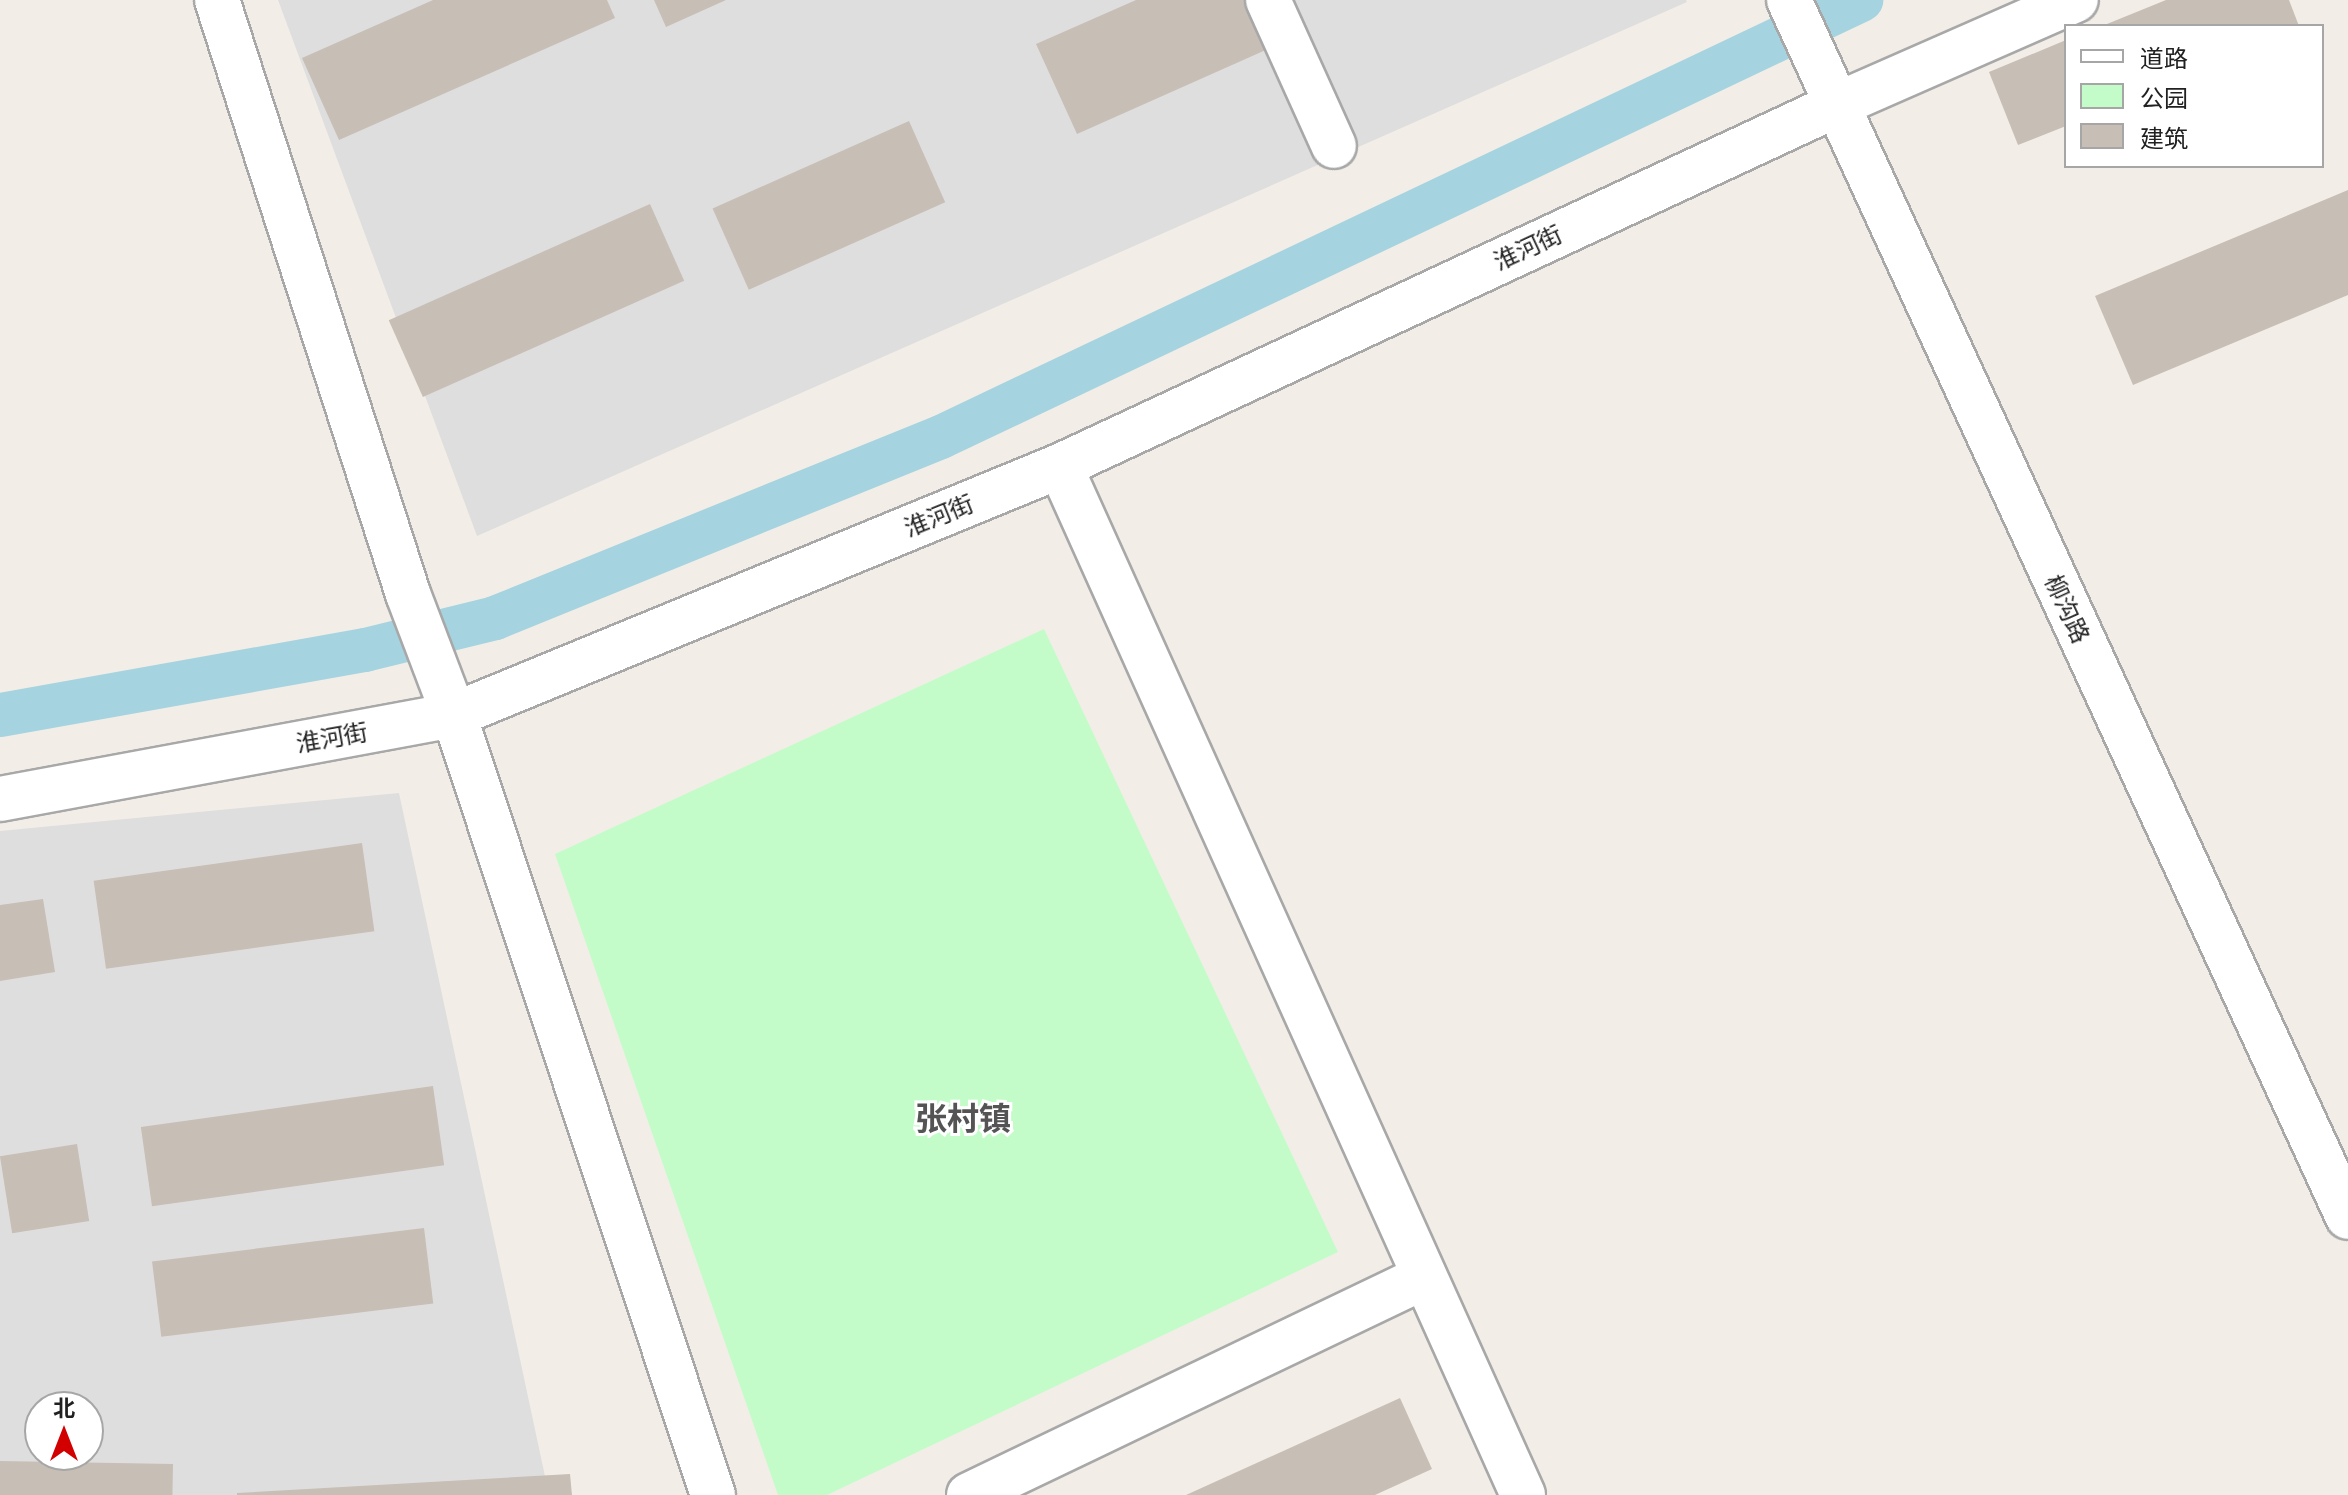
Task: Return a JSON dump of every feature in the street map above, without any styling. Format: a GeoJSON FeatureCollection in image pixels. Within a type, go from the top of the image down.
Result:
{"type":"FeatureCollection","features":[{"type":"Feature","properties":{"kind":"street"},"geometry":{"type":"LineString","coordinates":[[217,0],[408,594],[454,715],[713,1495]]}},
{"type":"Feature","properties":{"kind":"street"},"geometry":{"type":"LineString","coordinates":[[1268,0],[1334,146]]}},
{"type":"Feature","properties":{"kind":"street","name":"柳沟路"},"geometry":{"type":"LineString","coordinates":[[1789,0],[1834,106],[2348,1217]]}},
{"type":"Feature","properties":{"kind":"street","name":"淮河街"},"geometry":{"type":"LineString","coordinates":[[0,799],[454,715],[1060,466],[1834,106],[2076,0]]}},
{"type":"Feature","properties":{"kind":"street"},"geometry":{"type":"LineString","coordinates":[[1060,466],[1422,1278],[1523,1495]]}},
{"type":"Feature","properties":{"kind":"street"},"geometry":{"type":"LineString","coordinates":[[969,1495],[1422,1278]]}},
{"type":"Feature","properties":{"kind":"shaded area"},"geometry":{"type":"Polygon","coordinates":[[[278,0],[1686,0],[1687,2],[477,536],[278,0]]]}},
{"type":"Feature","properties":{"kind":"shaded area"},"geometry":{"type":"Polygon","coordinates":[[[399,793],[549,1495],[0,1495],[0,831],[399,793]]]}},
{"type":"Feature","properties":{"kind":"green space"},"geometry":{"type":"Polygon","coordinates":[[[1044,629],[1338,1252],[827,1495],[778,1495],[555,854],[1044,629]]]}},
{"type":"Feature","properties":{"kind":"building"},"geometry":{"type":"Polygon","coordinates":[[[433,0],[607,0],[615,18],[339,140],[302,58],[433,0]]]}},
{"type":"Feature","properties":{"kind":"building"},"geometry":{"type":"Polygon","coordinates":[[[654,0],[726,0],[666,27],[654,0]]]}},
{"type":"Feature","properties":{"kind":"building"},"geometry":{"type":"Polygon","coordinates":[[[1136,0],[1246,0],[1268,49],[1077,134],[1036,44],[1136,0]]]}},
{"type":"Feature","properties":{"kind":"building"},"geometry":{"type":"Polygon","coordinates":[[[2166,0],[2289,0],[2298,24],[2107,24],[2166,0]]]}},
{"type":"Feature","properties":{"kind":"building"},"geometry":{"type":"Polygon","coordinates":[[[2064,41],[2064,127],[2018,145],[1989,72],[2064,41]]]}},
{"type":"Feature","properties":{"kind":"building"},"geometry":{"type":"Polygon","coordinates":[[[909,121],[945,202],[749,290],[713,208],[909,121]]]}},
{"type":"Feature","properties":{"kind":"building"},"geometry":{"type":"Polygon","coordinates":[[[2348,190],[2348,295],[2133,385],[2095,296],[2348,190]]]}},
{"type":"Feature","properties":{"kind":"building"},"geometry":{"type":"Polygon","coordinates":[[[650,204],[684,281],[423,397],[389,320],[650,204]]]}},
{"type":"Feature","properties":{"kind":"building"},"geometry":{"type":"Polygon","coordinates":[[[362,843],[374,931],[106,969],[94,881],[362,843]]]}},
{"type":"Feature","properties":{"kind":"building"},"geometry":{"type":"Polygon","coordinates":[[[43,899],[55,972],[0,981],[0,905],[43,899]]]}},
{"type":"Feature","properties":{"kind":"building"},"geometry":{"type":"Polygon","coordinates":[[[433,1086],[444,1165],[152,1206],[141,1127],[433,1086]]]}},
{"type":"Feature","properties":{"kind":"building"},"geometry":{"type":"Polygon","coordinates":[[[77,1144],[89,1221],[12,1233],[0,1156],[77,1144]]]}},
{"type":"Feature","properties":{"kind":"building"},"geometry":{"type":"Polygon","coordinates":[[[424,1228],[433,1303],[161,1337],[152,1261],[424,1228]]]}},
{"type":"Feature","properties":{"kind":"building"},"geometry":{"type":"Polygon","coordinates":[[[1400,1398],[1432,1469],[1375,1495],[1186,1495],[1400,1398]]]}},
{"type":"Feature","properties":{"kind":"building"},"geometry":{"type":"Polygon","coordinates":[[[0,1461],[24,1461],[24,1471],[104,1471],[104,1463],[173,1464],[172,1495],[0,1495],[0,1461]]]}},
{"type":"Feature","properties":{"kind":"building"},"geometry":{"type":"Polygon","coordinates":[[[570,1474],[572,1495],[237,1495],[237,1493],[570,1474]]]}},
{"type":"Feature","properties":{"kind":"waterway"},"geometry":{"type":"LineString","coordinates":[[0,715],[365,650],[495,618],[941,437],[1861,0]]}},
{"type":"Feature","properties":{"kind":"district","name":"张村镇"},"geometry":{"type":"Point","coordinates":[963,1119]}}]}
